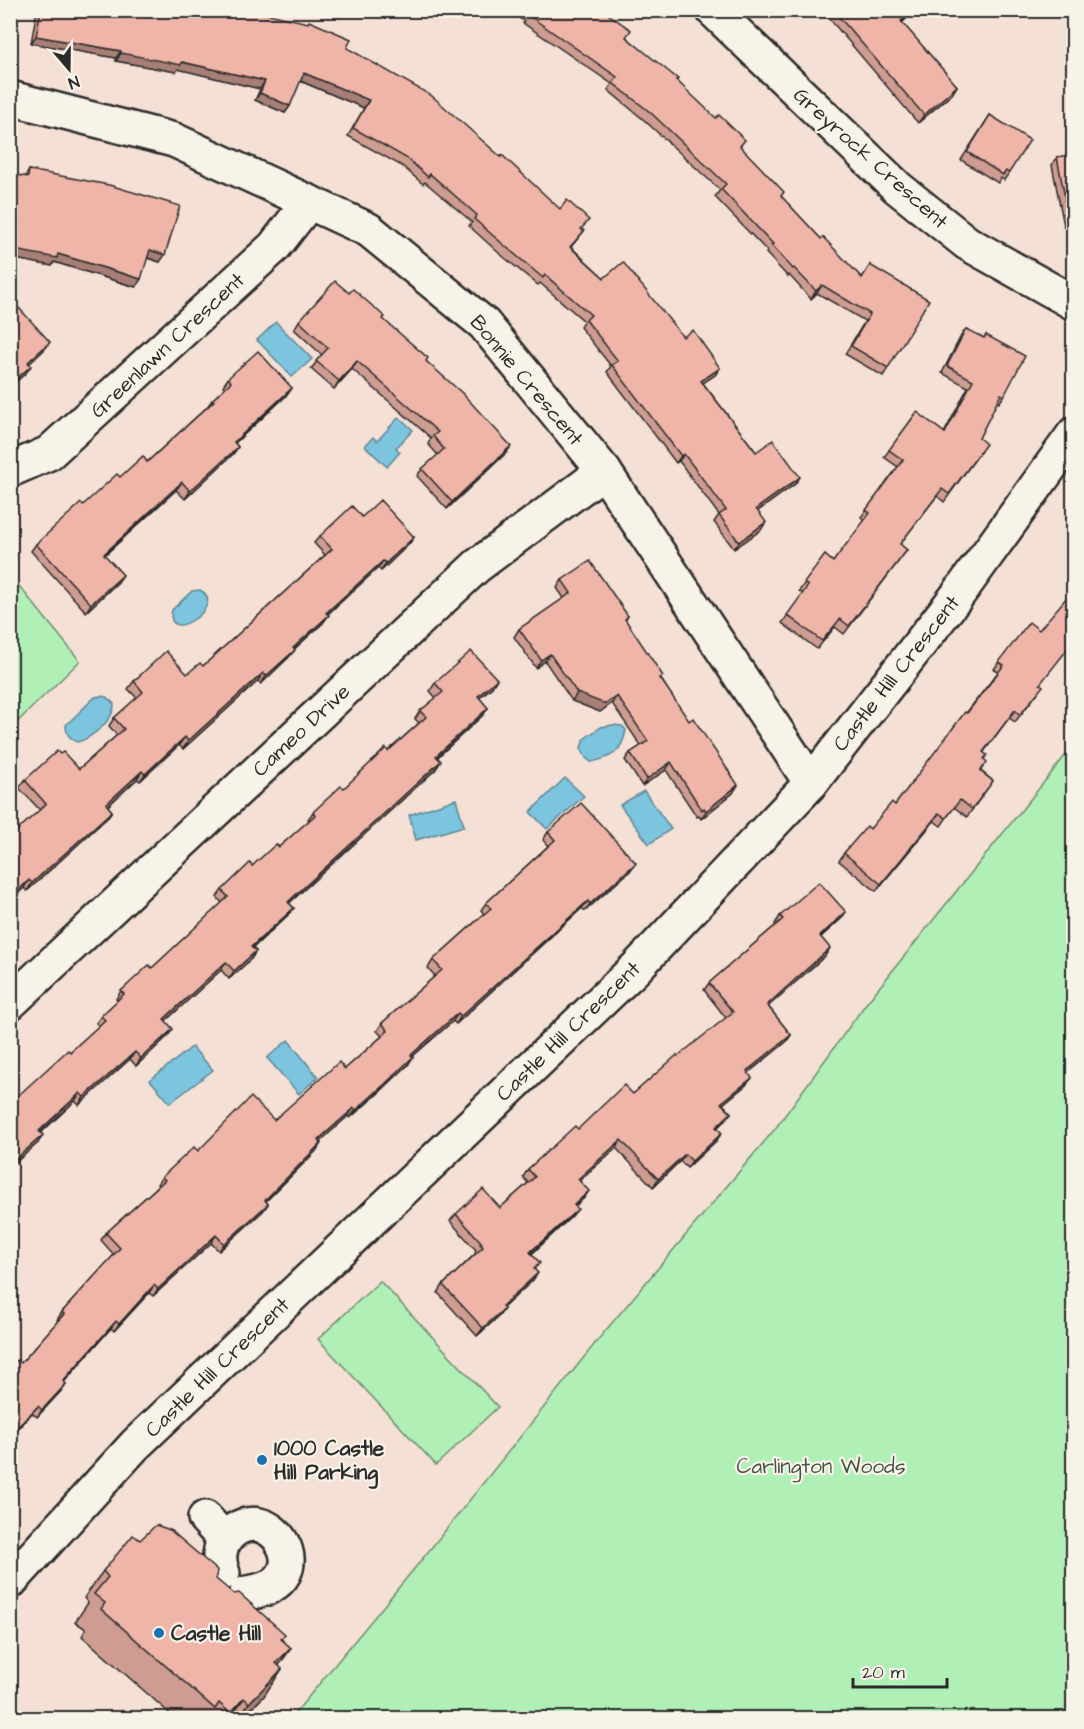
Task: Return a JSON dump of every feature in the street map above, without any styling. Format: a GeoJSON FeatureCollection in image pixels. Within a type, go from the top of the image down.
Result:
{"type":"FeatureCollection","features":[{"type":"Feature","properties":{"kind":"street","name":"Greyrock Crescent"},"geometry":{"type":"LineString","coordinates":[[713,10],[898,188],[967,243],[1074,303]]}},
{"type":"Feature","properties":{"kind":"street","name":"Bonnie Crescent"},"geometry":{"type":"LineString","coordinates":[[10,98],[174,140],[369,230],[484,324],[604,471],[811,783]]}},
{"type":"Feature","properties":{"kind":"street","name":"Greenlawn Crescent"},"geometry":{"type":"LineString","coordinates":[[10,470],[49,453],[274,247],[309,202]]}},
{"type":"Feature","properties":{"kind":"street","name":"Castle Hill Crescent"},"geometry":{"type":"LineString","coordinates":[[10,1581],[135,1445],[635,969],[811,783],[957,596],[1074,434]]}},
{"type":"Feature","properties":{"kind":"street","name":"Cameo Drive"},"geometry":{"type":"LineString","coordinates":[[10,1003],[477,566],[604,471]]}},
{"type":"Feature","properties":{"kind":"street"},"geometry":{"type":"LineString","coordinates":[[247,1526],[269,1529],[284,1544],[287,1556],[282,1577],[264,1590],[235,1583],[219,1557],[215,1529],[236,1529],[247,1526]]}},
{"type":"Feature","properties":{"kind":"green space"},"geometry":{"type":"Polygon","coordinates":[[[11,576],[80,661],[10,728],[11,576]]]}},
{"type":"Feature","properties":{"kind":"green space","name":"Carlington Woods"},"geometry":{"type":"Polygon","coordinates":[[[1073,746],[1073,1718],[291,1718],[601,1336],[775,1129],[865,1005],[1073,746]]]}},
{"type":"Feature","properties":{"kind":"green space"},"geometry":{"type":"Polygon","coordinates":[[[380,1281],[498,1407],[436,1465],[318,1339],[380,1281]]]}},
{"type":"Feature","properties":{"kind":"water"},"geometry":{"type":"Polygon","coordinates":[[[276,322],[312,359],[292,377],[257,340],[276,322]]]}},
{"type":"Feature","properties":{"kind":"water"},"geometry":{"type":"Polygon","coordinates":[[[399,417],[413,430],[396,448],[400,452],[387,467],[365,446],[373,437],[377,441],[399,417]]]}},
{"type":"Feature","properties":{"kind":"water"},"geometry":{"type":"Polygon","coordinates":[[[200,590],[207,597],[207,605],[202,613],[185,624],[177,625],[172,620],[172,610],[192,591],[200,590]]]}},
{"type":"Feature","properties":{"kind":"water"},"geometry":{"type":"Polygon","coordinates":[[[95,697],[107,697],[114,704],[111,716],[95,733],[77,742],[69,736],[66,725],[95,697]]]}},
{"type":"Feature","properties":{"kind":"water"},"geometry":{"type":"Polygon","coordinates":[[[622,726],[626,730],[622,744],[610,756],[591,762],[581,748],[584,739],[601,727],[622,726]]]}},
{"type":"Feature","properties":{"kind":"water"},"geometry":{"type":"Polygon","coordinates":[[[565,778],[584,796],[547,829],[530,812],[565,778]]]}},
{"type":"Feature","properties":{"kind":"water"},"geometry":{"type":"Polygon","coordinates":[[[644,791],[671,829],[649,844],[620,805],[644,791]]]}},
{"type":"Feature","properties":{"kind":"water"},"geometry":{"type":"Polygon","coordinates":[[[456,799],[464,826],[416,840],[409,815],[456,799]]]}},
{"type":"Feature","properties":{"kind":"water"},"geometry":{"type":"Polygon","coordinates":[[[288,1040],[318,1077],[299,1094],[267,1058],[288,1040]]]}},
{"type":"Feature","properties":{"kind":"water"},"geometry":{"type":"Polygon","coordinates":[[[192,1047],[213,1070],[170,1103],[150,1080],[192,1047]]]}},
{"type":"Feature","properties":{"kind":"building"},"geometry":{"type":"Polygon","coordinates":[[[41,10],[251,10],[308,23],[309,21],[351,39],[347,48],[432,96],[501,157],[502,155],[560,209],[567,200],[589,220],[581,229],[584,231],[570,247],[604,278],[623,262],[683,337],[693,330],[720,368],[701,381],[756,452],[773,440],[800,477],[756,509],[766,522],[739,542],[719,515],[726,510],[684,454],[681,456],[612,365],[618,361],[586,320],[591,315],[545,275],[543,278],[474,219],[477,215],[430,174],[428,177],[408,159],[353,128],[369,100],[304,73],[290,106],[260,93],[265,81],[182,62],[181,65],[121,53],[121,51],[36,36],[41,10]]]}},
{"type":"Feature","properties":{"kind":"building"},"geometry":{"type":"Polygon","coordinates":[[[524,10],[602,10],[631,30],[626,37],[678,79],[676,80],[716,118],[719,115],[745,140],[740,146],[784,192],[781,196],[862,278],[870,265],[929,300],[888,368],[851,346],[870,314],[822,285],[816,291],[793,269],[771,245],[773,244],[721,189],[726,184],[650,112],[613,83],[617,77],[524,10]]]}},
{"type":"Feature","properties":{"kind":"building"},"geometry":{"type":"Polygon","coordinates":[[[833,10],[913,10],[901,21],[957,86],[924,115],[833,10]]]}},
{"type":"Feature","properties":{"kind":"building"},"geometry":{"type":"Polygon","coordinates":[[[990,115],[1030,140],[1009,173],[1006,171],[1003,175],[967,152],[990,115]]]}},
{"type":"Feature","properties":{"kind":"building"},"geometry":{"type":"Polygon","coordinates":[[[1074,154],[1074,218],[1069,219],[1057,157],[1074,154]]]}},
{"type":"Feature","properties":{"kind":"building"},"geometry":{"type":"Polygon","coordinates":[[[29,170],[109,185],[180,206],[165,255],[150,250],[141,279],[58,254],[57,258],[14,250],[19,223],[10,221],[10,174],[28,177],[29,170]]]}},
{"type":"Feature","properties":{"kind":"building"},"geometry":{"type":"Polygon","coordinates":[[[335,281],[349,293],[353,289],[385,317],[383,319],[428,358],[426,361],[462,393],[511,446],[452,502],[422,469],[444,449],[433,436],[438,432],[357,361],[339,381],[316,361],[328,348],[299,321],[335,281]]]}},
{"type":"Feature","properties":{"kind":"building"},"geometry":{"type":"Polygon","coordinates":[[[19,308],[50,342],[28,362],[31,366],[10,384],[10,316],[19,308]]]}},
{"type":"Feature","properties":{"kind":"building"},"geometry":{"type":"Polygon","coordinates":[[[966,329],[984,338],[986,335],[1025,356],[1004,396],[1001,394],[979,438],[986,444],[949,494],[942,489],[900,544],[907,550],[849,626],[840,619],[822,641],[787,615],[808,586],[804,583],[825,555],[833,562],[870,513],[866,510],[903,460],[889,450],[917,412],[945,433],[973,380],[947,366],[966,329]]]}},
{"type":"Feature","properties":{"kind":"building"},"geometry":{"type":"Polygon","coordinates":[[[258,351],[292,388],[234,442],[238,447],[190,491],[182,482],[104,554],[123,575],[91,604],[36,544],[117,474],[120,477],[143,456],[147,462],[214,401],[212,400],[231,382],[228,378],[258,351]]]}},
{"type":"Feature","properties":{"kind":"building"},"geometry":{"type":"Polygon","coordinates":[[[380,500],[414,537],[386,563],[383,561],[326,613],[329,615],[266,676],[263,673],[188,741],[185,737],[145,774],[142,771],[106,804],[112,811],[32,883],[29,880],[10,898],[10,837],[46,804],[25,780],[57,751],[60,754],[63,752],[79,769],[124,729],[114,718],[143,692],[134,681],[166,651],[187,674],[200,663],[203,666],[332,549],[320,536],[352,506],[362,517],[380,500]]]}},
{"type":"Feature","properties":{"kind":"building"},"geometry":{"type":"Polygon","coordinates":[[[590,561],[628,616],[625,619],[663,676],[660,678],[689,721],[693,718],[738,785],[706,811],[704,808],[702,810],[671,762],[647,779],[630,753],[648,741],[617,696],[605,704],[577,693],[550,654],[541,660],[519,629],[571,593],[562,580],[590,561]]]}},
{"type":"Feature","properties":{"kind":"building"},"geometry":{"type":"Polygon","coordinates":[[[1074,589],[1074,641],[1040,684],[1043,686],[1020,715],[1015,710],[983,752],[987,755],[984,759],[987,762],[980,771],[993,781],[972,809],[960,800],[946,818],[939,813],[881,884],[844,853],[867,826],[870,829],[892,802],[895,805],[965,712],[967,713],[1004,665],[999,662],[1029,622],[1039,630],[1074,589]]]}},
{"type":"Feature","properties":{"kind":"building"},"geometry":{"type":"Polygon","coordinates":[[[471,651],[497,679],[478,696],[488,708],[436,756],[441,761],[288,902],[294,908],[251,947],[256,951],[234,971],[226,962],[164,1019],[173,1029],[141,1058],[135,1052],[84,1097],[80,1093],[39,1131],[43,1135],[10,1164],[10,1103],[105,1020],[101,1016],[124,994],[121,991],[149,965],[152,968],[228,897],[222,890],[250,863],[252,866],[276,844],[279,847],[315,815],[313,812],[341,786],[344,788],[386,748],[388,751],[426,717],[420,711],[443,692],[435,683],[471,651]]]}},
{"type":"Feature","properties":{"kind":"building"},"geometry":{"type":"Polygon","coordinates":[[[581,803],[636,863],[590,904],[588,901],[461,1016],[458,1013],[411,1055],[413,1057],[385,1084],[318,1140],[321,1143],[265,1200],[268,1204],[224,1244],[216,1235],[158,1289],[154,1285],[119,1324],[116,1321],[63,1381],[66,1384],[42,1410],[38,1406],[10,1435],[10,1367],[17,1360],[21,1363],[64,1314],[62,1312],[120,1248],[106,1233],[165,1180],[162,1177],[194,1147],[198,1151],[251,1097],[274,1120],[339,1062],[345,1069],[388,1031],[382,1023],[442,970],[433,960],[491,908],[486,903],[555,840],[548,832],[581,803]]]}},
{"type":"Feature","properties":{"kind":"building"},"geometry":{"type":"Polygon","coordinates":[[[819,882],[846,912],[820,936],[830,948],[767,1005],[791,1035],[747,1071],[752,1078],[721,1103],[731,1113],[716,1127],[722,1133],[692,1161],[685,1154],[658,1179],[621,1140],[578,1179],[589,1191],[574,1205],[578,1209],[530,1252],[540,1263],[534,1269],[538,1273],[502,1306],[504,1309],[483,1328],[443,1285],[483,1247],[456,1214],[483,1189],[500,1208],[535,1177],[528,1169],[575,1126],[578,1129],[624,1085],[633,1094],[677,1055],[733,1012],[709,983],[783,919],[780,916],[819,882]]]}},
{"type":"Feature","properties":{"kind":"building","name":"Castle Hill"},"geometry":{"type":"Polygon","coordinates":[[[156,1525],[170,1530],[217,1570],[216,1579],[234,1594],[239,1593],[285,1634],[281,1639],[291,1648],[276,1663],[282,1669],[249,1703],[244,1698],[230,1713],[219,1703],[215,1709],[101,1609],[105,1603],[94,1594],[108,1577],[103,1571],[133,1535],[140,1540],[156,1525]]]}},
{"type":"Feature","properties":{"kind":"place","name":"1000 Castle Hill Parking"},"geometry":{"type":"Point","coordinates":[262,1460]}},
{"type":"Feature","properties":{"kind":"place","name":"Castle Hill"},"geometry":{"type":"Point","coordinates":[159,1633]}}]}
